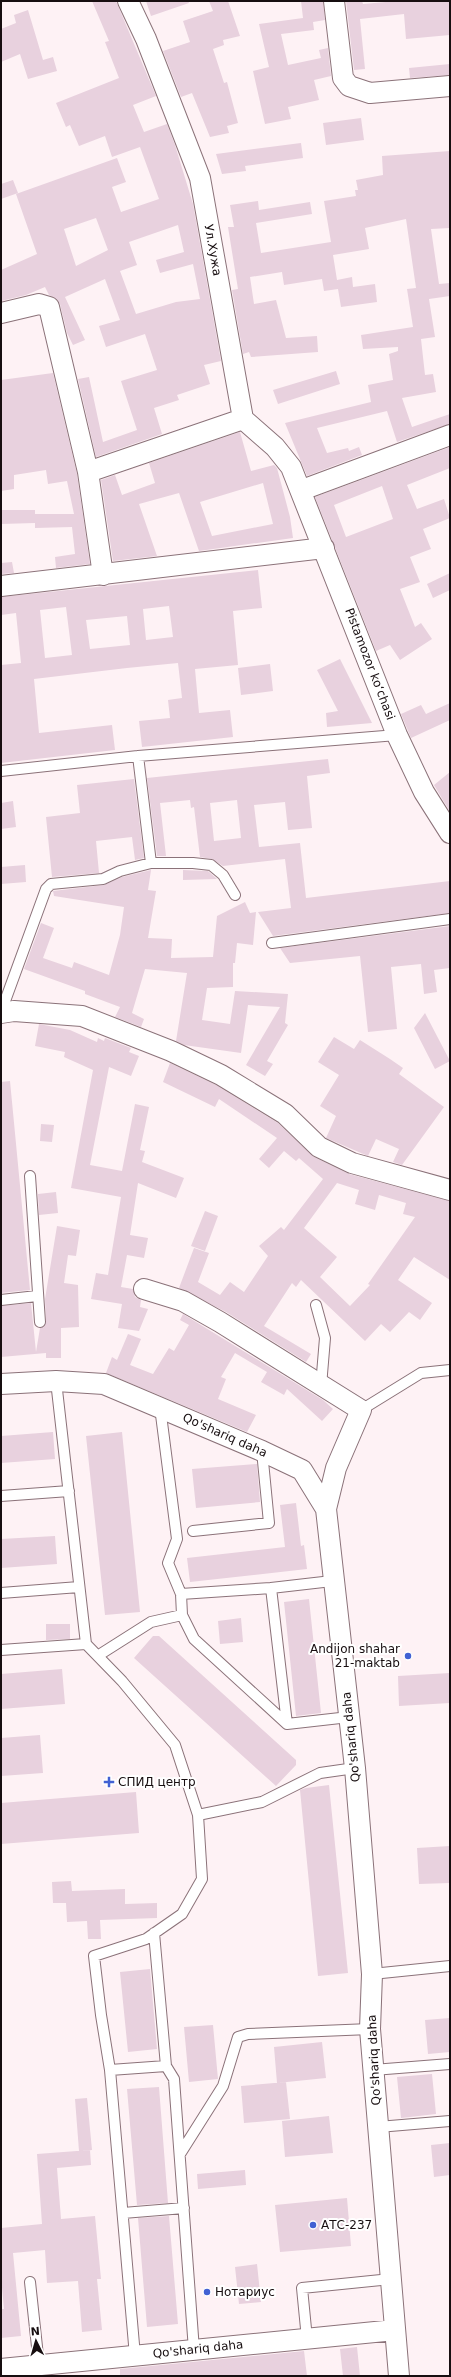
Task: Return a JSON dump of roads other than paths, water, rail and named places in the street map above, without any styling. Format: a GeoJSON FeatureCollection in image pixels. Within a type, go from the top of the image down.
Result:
{"type":"FeatureCollection","features":[{"type":"Feature","properties":{"kind":"street","name":"Ул.Хужа"},"geometry":{"type":"LineString","coordinates":[[128,1],[146,39],[200,178],[243,419]]}},
{"type":"Feature","properties":{"kind":"street"},"geometry":{"type":"LineString","coordinates":[[334,1],[343,78],[349,86],[370,93],[450,86]]}},
{"type":"Feature","properties":{"kind":"street"},"geometry":{"type":"LineString","coordinates":[[1,313],[39,304],[48,307],[88,472],[103,575]]}},
{"type":"Feature","properties":{"kind":"street"},"geometry":{"type":"LineString","coordinates":[[88,472],[243,419],[279,452],[291,467],[302,490],[450,435]]}},
{"type":"Feature","properties":{"kind":"street","name":"Pistamozor koʻchasi"},"geometry":{"type":"LineString","coordinates":[[302,490],[397,735],[424,792],[450,833]]}},
{"type":"Feature","properties":{"kind":"street"},"geometry":{"type":"LineString","coordinates":[[1,586],[324,548]]}},
{"type":"Feature","properties":{"kind":"street"},"geometry":{"type":"LineString","coordinates":[[1,1012],[14,1011],[82,1016],[171,1051],[221,1075],[285,1114],[319,1147],[352,1164],[450,1190]]}},
{"type":"Feature","properties":{"kind":"street"},"geometry":{"type":"LineString","coordinates":[[144,1289],[182,1301],[361,1410],[336,1468],[326,1509]]}},
{"type":"Feature","properties":{"kind":"street","name":"Qo'shariq daha"},"geometry":{"type":"LineString","coordinates":[[1,1384],[56,1381],[104,1384],[262,1451],[302,1470],[326,1509],[332,1581],[355,1768],[372,1974],[370,2028],[373,2070],[399,2376]]}},
{"type":"Feature","properties":{"kind":"street","name":"Qo'shariq daha"},"geometry":{"type":"LineString","coordinates":[[1,2369],[395,2330]]}},
{"type":"Feature","properties":{"kind":"lane"},"geometry":{"type":"LineString","coordinates":[[1,771],[138,756],[397,735]]}},
{"type":"Feature","properties":{"kind":"lane"},"geometry":{"type":"LineString","coordinates":[[138,756],[151,864]]}},
{"type":"Feature","properties":{"kind":"lane"},"geometry":{"type":"LineString","coordinates":[[1,1012],[46,889],[51,884],[103,879],[120,871],[151,864],[211,864],[223,875],[235,896]]}},
{"type":"Feature","properties":{"kind":"lane"},"geometry":{"type":"LineString","coordinates":[[272,943],[450,919]]}},
{"type":"Feature","properties":{"kind":"lane"},"geometry":{"type":"LineString","coordinates":[[30,1176],[36,1296],[40,1322]]}},
{"type":"Feature","properties":{"kind":"lane"},"geometry":{"type":"LineString","coordinates":[[1,1300],[36,1296]]}},
{"type":"Feature","properties":{"kind":"lane"},"geometry":{"type":"LineString","coordinates":[[316,1305],[326,1338],[321,1386]]}},
{"type":"Feature","properties":{"kind":"lane"},"geometry":{"type":"LineString","coordinates":[[361,1410],[421,1373],[450,1370]]}},
{"type":"Feature","properties":{"kind":"lane"},"geometry":{"type":"LineString","coordinates":[[56,1381],[86,1644],[99,1655],[175,1745],[198,1815],[202,1879],[182,1914],[146,1939],[94,1956],[101,2015],[110,2070],[135,2356]]}},
{"type":"Feature","properties":{"kind":"lane"},"geometry":{"type":"LineString","coordinates":[[160,1407],[177,1539],[168,1564],[181,1594],[182,1615],[194,1639],[287,1724],[349,1717]]}},
{"type":"Feature","properties":{"kind":"lane"},"geometry":{"type":"LineString","coordinates":[[193,1531],[270,1523],[262,1451]]}},
{"type":"Feature","properties":{"kind":"lane"},"geometry":{"type":"LineString","coordinates":[[1,1496],[69,1491]]}},
{"type":"Feature","properties":{"kind":"lane"},"geometry":{"type":"LineString","coordinates":[[181,1594],[271,1588],[332,1581]]}},
{"type":"Feature","properties":{"kind":"lane"},"geometry":{"type":"LineString","coordinates":[[1,1594],[79,1587]]}},
{"type":"Feature","properties":{"kind":"lane"},"geometry":{"type":"LineString","coordinates":[[271,1588],[287,1724]]}},
{"type":"Feature","properties":{"kind":"lane"},"geometry":{"type":"LineString","coordinates":[[99,1655],[151,1622],[182,1615]]}},
{"type":"Feature","properties":{"kind":"lane"},"geometry":{"type":"LineString","coordinates":[[1,1650],[86,1644]]}},
{"type":"Feature","properties":{"kind":"lane"},"geometry":{"type":"LineString","coordinates":[[198,1815],[262,1802],[320,1773],[355,1768]]}},
{"type":"Feature","properties":{"kind":"lane"},"geometry":{"type":"LineString","coordinates":[[154,1933],[166,2066],[174,2079],[194,2350]]}},
{"type":"Feature","properties":{"kind":"lane"},"geometry":{"type":"LineString","coordinates":[[372,1974],[450,1966]]}},
{"type":"Feature","properties":{"kind":"lane"},"geometry":{"type":"LineString","coordinates":[[180,2154],[223,2086],[238,2037],[248,2034],[370,2028]]}},
{"type":"Feature","properties":{"kind":"lane"},"geometry":{"type":"LineString","coordinates":[[373,2070],[450,2064]]}},
{"type":"Feature","properties":{"kind":"lane"},"geometry":{"type":"LineString","coordinates":[[110,2070],[166,2066]]}},
{"type":"Feature","properties":{"kind":"lane"},"geometry":{"type":"LineString","coordinates":[[378,2127],[450,2121]]}},
{"type":"Feature","properties":{"kind":"lane"},"geometry":{"type":"LineString","coordinates":[[123,2213],[184,2208]]}},
{"type":"Feature","properties":{"kind":"lane"},"geometry":{"type":"LineString","coordinates":[[307,2339],[302,2288],[391,2279]]}},
{"type":"Feature","properties":{"kind":"lane"},"geometry":{"type":"LineString","coordinates":[[30,2282],[39,2365]]}},
{"type":"Feature","properties":{"kind":"place","name":"Andijon shahar 21-maktab"},"geometry":{"type":"Point","coordinates":[408,1656]}},
{"type":"Feature","properties":{"kind":"place","name":"СПИД центр"},"geometry":{"type":"Point","coordinates":[109,1782]}},
{"type":"Feature","properties":{"kind":"place","name":"АТС-237"},"geometry":{"type":"Point","coordinates":[313,2225]}},
{"type":"Feature","properties":{"kind":"place","name":"Нотариус"},"geometry":{"type":"Point","coordinates":[207,2292]}}]}
